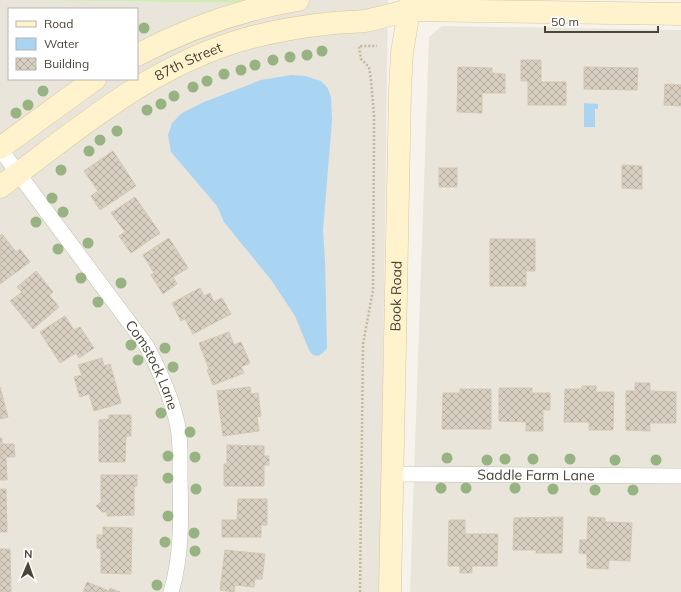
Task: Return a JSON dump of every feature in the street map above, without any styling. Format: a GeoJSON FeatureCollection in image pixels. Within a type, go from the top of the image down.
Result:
{"type":"FeatureCollection","features":[{"type":"Feature","properties":{"kind":"street","name":"87th Street"},"geometry":{"type":"LineString","coordinates":[[138,55],[197,28],[263,7],[298,0]]}},
{"type":"Feature","properties":{"kind":"street","name":"87th Street"},"geometry":{"type":"LineString","coordinates":[[380,0],[410,5],[681,14]]}},
{"type":"Feature","properties":{"kind":"street","name":"87th Street"},"geometry":{"type":"LineString","coordinates":[[0,187],[103,110],[169,69],[198,56],[245,39],[320,24],[365,20],[410,5]]}},
{"type":"Feature","properties":{"kind":"street","name":"Book Road"},"geometry":{"type":"LineString","coordinates":[[390,592],[400,91],[402,52],[410,5]]}},
{"type":"Feature","properties":{"kind":"street"},"geometry":{"type":"LineString","coordinates":[[0,148],[94,80]]}},
{"type":"Feature","properties":{"kind":"street","name":"Comstock Lane"},"geometry":{"type":"LineString","coordinates":[[0,148],[146,345],[167,389],[178,428],[181,521],[179,548],[171,592]]}},
{"type":"Feature","properties":{"kind":"street","name":"Saddle Farm Lane"},"geometry":{"type":"LineString","coordinates":[[392,474],[681,476]]}},
{"type":"Feature","properties":{"kind":"path"},"geometry":{"type":"LineString","coordinates":[[360,592],[363,344],[373,290],[374,115],[369,67],[361,59],[360,46],[377,46]]}},
{"type":"Feature","properties":{"kind":"shaded area"},"geometry":{"type":"Polygon","coordinates":[[[0,0],[248,3],[260,0],[388,0],[380,592],[0,592],[0,0]]]}},
{"type":"Feature","properties":{"kind":"shaded area"},"geometry":{"type":"Polygon","coordinates":[[[442,26],[681,30],[681,592],[410,592],[429,37],[442,26]]]}},
{"type":"Feature","properties":{"kind":"green space"},"geometry":{"type":"Polygon","coordinates":[[[16,0],[260,0],[248,3],[16,0]]]}},
{"type":"Feature","properties":{"kind":"water"},"geometry":{"type":"Polygon","coordinates":[[[291,75],[305,76],[321,81],[327,87],[331,97],[332,120],[323,230],[327,348],[318,356],[313,355],[309,350],[295,316],[272,281],[224,222],[217,206],[171,152],[168,135],[172,123],[182,113],[204,102],[261,80],[291,75]]]}},
{"type":"Feature","properties":{"kind":"water"},"geometry":{"type":"Polygon","coordinates":[[[584,103],[598,104],[598,109],[595,109],[595,127],[584,127],[584,103]]]}},
{"type":"Feature","properties":{"kind":"building"},"geometry":{"type":"Polygon","coordinates":[[[521,60],[541,60],[541,82],[566,82],[566,105],[528,105],[528,81],[521,81],[521,60]]]}},
{"type":"Feature","properties":{"kind":"building"},"geometry":{"type":"Polygon","coordinates":[[[458,67],[492,68],[492,73],[505,74],[505,93],[482,93],[482,113],[457,112],[458,67]]]}},
{"type":"Feature","properties":{"kind":"building"},"geometry":{"type":"Polygon","coordinates":[[[584,67],[638,68],[637,90],[584,89],[584,67]]]}},
{"type":"Feature","properties":{"kind":"building"},"geometry":{"type":"Polygon","coordinates":[[[665,84],[681,85],[681,106],[664,105],[665,84]]]}},
{"type":"Feature","properties":{"kind":"building"},"geometry":{"type":"Polygon","coordinates":[[[113,151],[136,186],[100,210],[91,196],[98,191],[84,171],[113,151]]]}},
{"type":"Feature","properties":{"kind":"building"},"geometry":{"type":"Polygon","coordinates":[[[622,165],[642,166],[642,189],[622,188],[622,165]]]}},
{"type":"Feature","properties":{"kind":"building"},"geometry":{"type":"Polygon","coordinates":[[[439,168],[457,168],[457,187],[439,187],[439,168]]]}},
{"type":"Feature","properties":{"kind":"building"},"geometry":{"type":"Polygon","coordinates":[[[135,197],[160,233],[131,253],[119,236],[125,232],[111,213],[135,197]]]}},
{"type":"Feature","properties":{"kind":"building"},"geometry":{"type":"Polygon","coordinates":[[[2,234],[16,252],[20,249],[30,262],[0,284],[0,236],[2,234]]]}},
{"type":"Feature","properties":{"kind":"building"},"geometry":{"type":"Polygon","coordinates":[[[169,238],[188,268],[173,277],[177,284],[163,294],[151,275],[154,273],[143,255],[169,238]]]}},
{"type":"Feature","properties":{"kind":"building"},"geometry":{"type":"Polygon","coordinates":[[[490,239],[535,239],[535,271],[526,271],[526,286],[490,286],[490,239]]]}},
{"type":"Feature","properties":{"kind":"building"},"geometry":{"type":"Polygon","coordinates":[[[36,271],[53,292],[49,295],[59,307],[33,329],[10,301],[22,292],[17,287],[36,271]]]}},
{"type":"Feature","properties":{"kind":"building"},"geometry":{"type":"Polygon","coordinates":[[[200,288],[204,296],[210,293],[214,302],[222,298],[231,314],[193,334],[185,319],[181,321],[172,303],[200,288]]]}},
{"type":"Feature","properties":{"kind":"building"},"geometry":{"type":"Polygon","coordinates":[[[65,316],[74,330],[80,327],[94,348],[79,358],[76,353],[60,363],[40,332],[65,316]]]}},
{"type":"Feature","properties":{"kind":"building"},"geometry":{"type":"Polygon","coordinates":[[[229,332],[234,345],[241,342],[250,363],[241,367],[244,373],[213,385],[207,370],[209,369],[199,343],[229,332]]]}},
{"type":"Feature","properties":{"kind":"building"},"geometry":{"type":"Polygon","coordinates":[[[102,358],[104,366],[110,364],[121,403],[94,411],[89,394],[80,397],[74,377],[82,375],[78,365],[102,358]]]}},
{"type":"Feature","properties":{"kind":"building"},"geometry":{"type":"Polygon","coordinates":[[[635,383],[650,383],[650,391],[676,392],[676,423],[650,423],[650,431],[626,430],[626,391],[635,391],[635,383]]]}},
{"type":"Feature","properties":{"kind":"building"},"geometry":{"type":"Polygon","coordinates":[[[582,386],[596,386],[596,392],[614,392],[613,430],[589,430],[589,422],[564,422],[565,389],[582,389],[582,386]]]}},
{"type":"Feature","properties":{"kind":"building"},"geometry":{"type":"Polygon","coordinates":[[[0,387],[8,417],[0,419],[0,387]]]}},
{"type":"Feature","properties":{"kind":"building"},"geometry":{"type":"Polygon","coordinates":[[[250,387],[251,394],[258,393],[261,416],[257,417],[259,431],[223,436],[217,391],[250,387]]]}},
{"type":"Feature","properties":{"kind":"building"},"geometry":{"type":"Polygon","coordinates":[[[499,388],[532,388],[532,393],[550,393],[550,410],[543,410],[543,431],[526,431],[526,422],[499,421],[499,388]]]}},
{"type":"Feature","properties":{"kind":"building"},"geometry":{"type":"Polygon","coordinates":[[[460,389],[491,389],[491,429],[442,429],[443,393],[460,393],[460,389]]]}},
{"type":"Feature","properties":{"kind":"building"},"geometry":{"type":"Polygon","coordinates":[[[109,415],[131,415],[131,436],[126,436],[125,462],[99,462],[99,420],[109,419],[109,415]]]}},
{"type":"Feature","properties":{"kind":"building"},"geometry":{"type":"Polygon","coordinates":[[[0,438],[2,438],[2,444],[14,444],[15,457],[6,457],[7,480],[0,480],[0,438]]]}},
{"type":"Feature","properties":{"kind":"building"},"geometry":{"type":"Polygon","coordinates":[[[227,445],[264,446],[264,456],[269,456],[269,465],[264,465],[264,486],[224,486],[224,464],[227,464],[227,445]]]}},
{"type":"Feature","properties":{"kind":"building"},"geometry":{"type":"Polygon","coordinates":[[[101,475],[137,475],[137,486],[134,487],[134,515],[107,516],[107,512],[102,512],[96,506],[101,502],[101,475]]]}},
{"type":"Feature","properties":{"kind":"building"},"geometry":{"type":"Polygon","coordinates":[[[0,489],[6,489],[7,532],[0,532],[0,489]]]}},
{"type":"Feature","properties":{"kind":"building"},"geometry":{"type":"Polygon","coordinates":[[[238,499],[267,499],[267,525],[261,525],[261,537],[222,537],[222,520],[237,520],[238,499]]]}},
{"type":"Feature","properties":{"kind":"building"},"geometry":{"type":"Polygon","coordinates":[[[563,517],[562,553],[536,553],[536,550],[513,550],[514,518],[563,517]]]}},
{"type":"Feature","properties":{"kind":"building"},"geometry":{"type":"Polygon","coordinates":[[[588,517],[605,518],[605,522],[632,523],[630,561],[609,560],[608,569],[587,568],[587,554],[579,553],[580,540],[587,540],[588,517]]]}},
{"type":"Feature","properties":{"kind":"building"},"geometry":{"type":"Polygon","coordinates":[[[449,520],[465,520],[465,534],[498,534],[497,566],[472,566],[472,573],[460,573],[460,566],[448,566],[449,520]]]}},
{"type":"Feature","properties":{"kind":"building"},"geometry":{"type":"Polygon","coordinates":[[[103,527],[132,528],[131,574],[101,573],[101,549],[97,548],[97,535],[103,535],[103,527]]]}},
{"type":"Feature","properties":{"kind":"building"},"geometry":{"type":"Polygon","coordinates":[[[0,549],[10,549],[11,592],[0,592],[0,549]]]}},
{"type":"Feature","properties":{"kind":"building"},"geometry":{"type":"Polygon","coordinates":[[[225,550],[265,554],[262,579],[255,579],[254,587],[235,585],[234,592],[220,590],[225,550]]]}},
{"type":"Feature","properties":{"kind":"building"},"geometry":{"type":"Polygon","coordinates":[[[87,582],[109,591],[110,588],[120,592],[83,592],[87,582]]]}}]}
